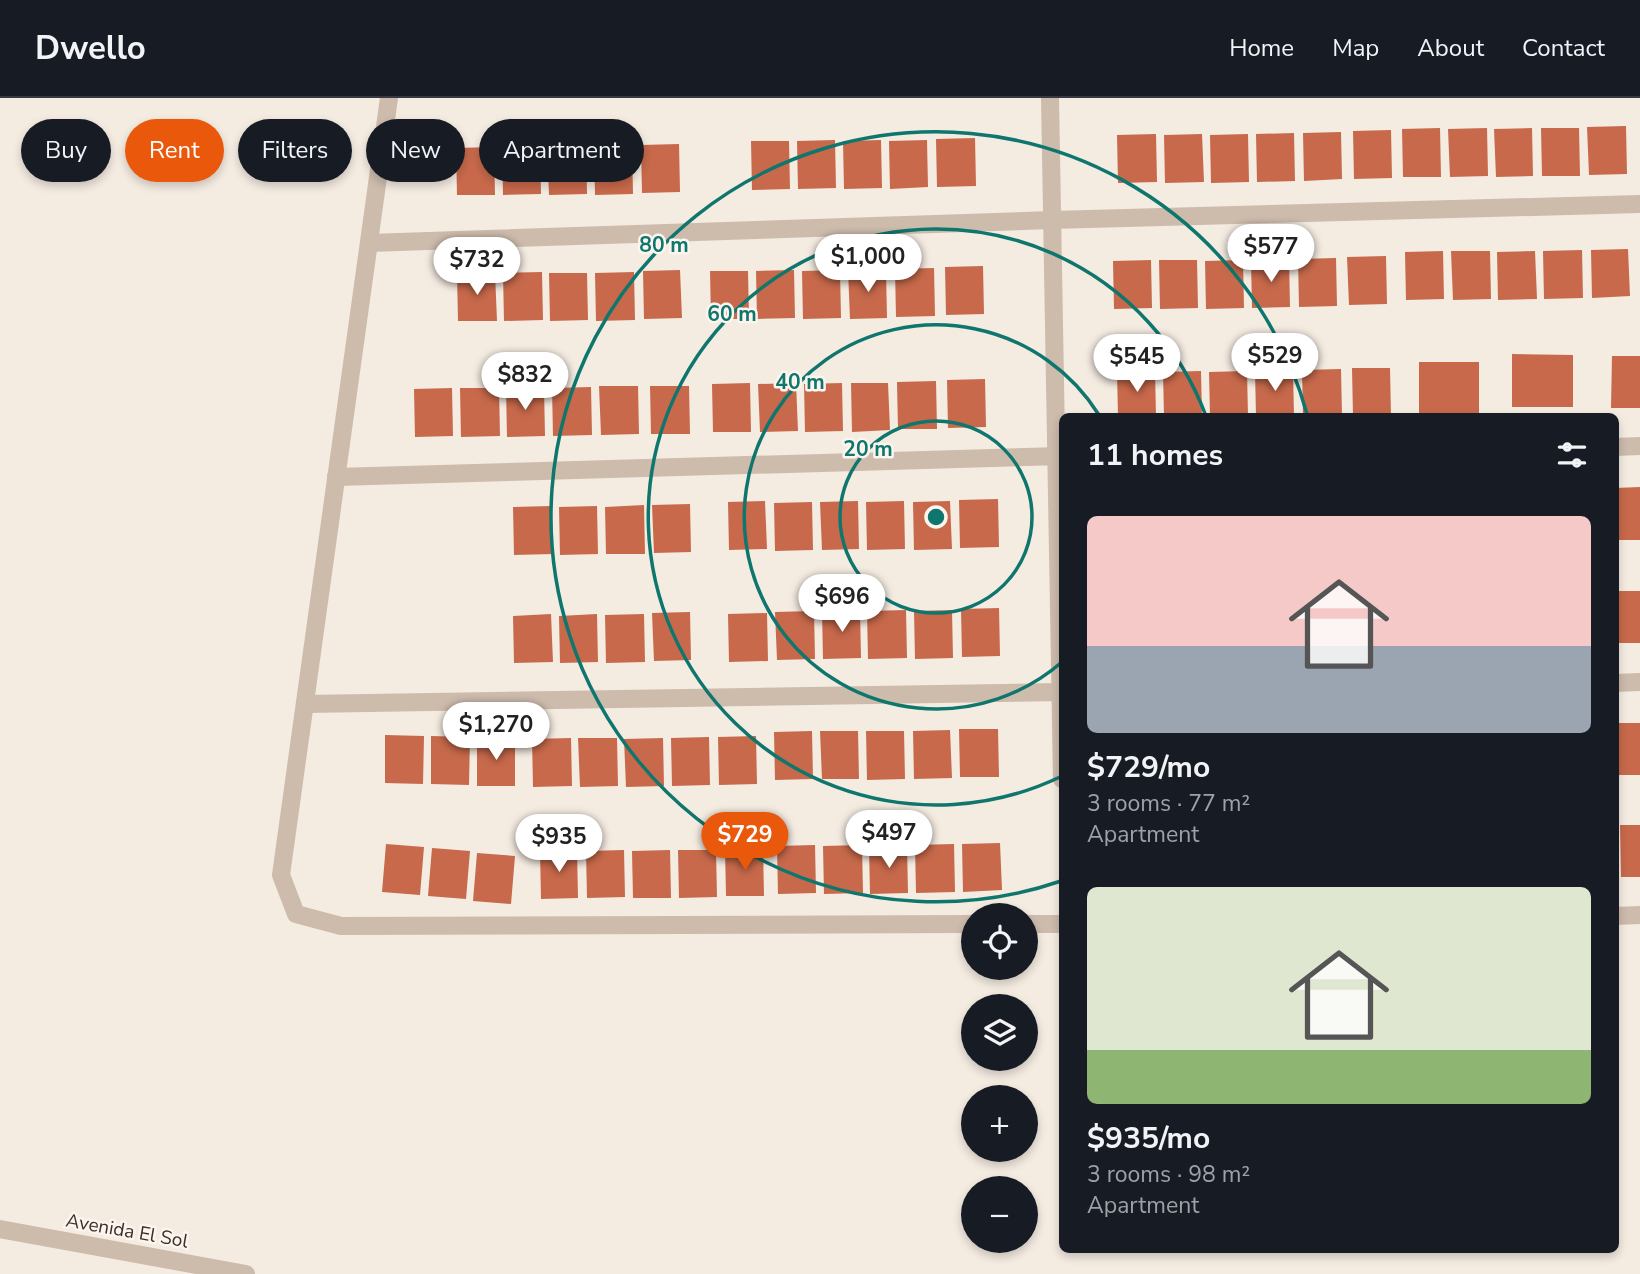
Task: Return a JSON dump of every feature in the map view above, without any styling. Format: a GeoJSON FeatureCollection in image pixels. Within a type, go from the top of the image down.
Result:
{"type":"FeatureCollection","features":[{"type":"Feature","properties":{"kind":"street"},"geometry":{"type":"LineString","coordinates":[[389,98],[281,874],[296,914],[341,926],[961,924]]}},
{"type":"Feature","properties":{"kind":"street"},"geometry":{"type":"LineString","coordinates":[[336,477],[1059,456],[1050,98]]}},
{"type":"Feature","properties":{"kind":"street"},"geometry":{"type":"LineString","coordinates":[[369,243],[1640,204]]}},
{"type":"Feature","properties":{"kind":"street"},"geometry":{"type":"LineString","coordinates":[[1619,447],[1640,446]]}},
{"type":"Feature","properties":{"kind":"street"},"geometry":{"type":"LineString","coordinates":[[1619,683],[1640,682]]}},
{"type":"Feature","properties":{"kind":"street"},"geometry":{"type":"LineString","coordinates":[[305,704],[1059,692]]}},
{"type":"Feature","properties":{"kind":"street"},"geometry":{"type":"LineString","coordinates":[[1619,916],[1640,915]]}},
{"type":"Feature","properties":{"kind":"street"},"geometry":{"type":"LineString","coordinates":[[1038,924],[1059,924]]}},
{"type":"Feature","properties":{"kind":"street","name":"Avenida El Sol"},"geometry":{"type":"LineString","coordinates":[[0,1228],[246,1274]]}},
{"type":"Feature","properties":{"kind":"building"},"geometry":{"type":"Polygon","coordinates":[[[1626,126],[1627,174],[1589,175],[1587,127],[1626,126]]]}},
{"type":"Feature","properties":{"kind":"building"},"geometry":{"type":"Polygon","coordinates":[[[1440,128],[1441,177],[1403,177],[1402,129],[1440,128]]]}},
{"type":"Feature","properties":{"kind":"building"},"geometry":{"type":"Polygon","coordinates":[[[1487,128],[1488,176],[1450,177],[1448,129],[1487,128]]]}},
{"type":"Feature","properties":{"kind":"building"},"geometry":{"type":"Polygon","coordinates":[[[1532,128],[1533,176],[1496,177],[1494,129],[1532,128]]]}},
{"type":"Feature","properties":{"kind":"building"},"geometry":{"type":"Polygon","coordinates":[[[1541,128],[1579,128],[1580,176],[1542,176],[1541,128]]]}},
{"type":"Feature","properties":{"kind":"building"},"geometry":{"type":"Polygon","coordinates":[[[1391,130],[1392,178],[1354,179],[1353,131],[1391,130]]]}},
{"type":"Feature","properties":{"kind":"building"},"geometry":{"type":"Polygon","coordinates":[[[1341,132],[1342,179],[1304,181],[1303,133],[1341,132]]]}},
{"type":"Feature","properties":{"kind":"building"},"geometry":{"type":"Polygon","coordinates":[[[1294,133],[1295,181],[1257,182],[1256,134],[1294,133]]]}},
{"type":"Feature","properties":{"kind":"building"},"geometry":{"type":"Polygon","coordinates":[[[1156,134],[1157,182],[1118,183],[1117,135],[1156,134]]]}},
{"type":"Feature","properties":{"kind":"building"},"geometry":{"type":"Polygon","coordinates":[[[1202,134],[1204,182],[1165,183],[1164,135],[1202,134]]]}},
{"type":"Feature","properties":{"kind":"building"},"geometry":{"type":"Polygon","coordinates":[[[1248,134],[1249,182],[1211,183],[1210,135],[1248,134]]]}},
{"type":"Feature","properties":{"kind":"building"},"geometry":{"type":"Polygon","coordinates":[[[975,138],[976,186],[937,187],[936,139],[975,138]]]}},
{"type":"Feature","properties":{"kind":"building"},"geometry":{"type":"Polygon","coordinates":[[[835,140],[836,188],[798,189],[797,141],[835,140]]]}},
{"type":"Feature","properties":{"kind":"building"},"geometry":{"type":"Polygon","coordinates":[[[881,140],[882,188],[844,189],[843,141],[881,140]]]}},
{"type":"Feature","properties":{"kind":"building"},"geometry":{"type":"Polygon","coordinates":[[[927,140],[928,187],[890,189],[889,141],[927,140]]]}},
{"type":"Feature","properties":{"kind":"building"},"geometry":{"type":"Polygon","coordinates":[[[751,141],[789,141],[790,189],[752,190],[751,141]]]}},
{"type":"Feature","properties":{"kind":"building"},"geometry":{"type":"Polygon","coordinates":[[[679,144],[680,192],[642,193],[644,145],[679,144]]]}},
{"type":"Feature","properties":{"kind":"building"},"geometry":{"type":"Polygon","coordinates":[[[479,147],[479,182],[495,182],[495,195],[457,195],[457,182],[465,182],[465,148],[479,147]]]}},
{"type":"Feature","properties":{"kind":"building"},"geometry":{"type":"Polygon","coordinates":[[[503,182],[541,182],[541,194],[503,195],[503,182]]]}},
{"type":"Feature","properties":{"kind":"building"},"geometry":{"type":"Polygon","coordinates":[[[548,182],[587,182],[587,194],[549,195],[548,182]]]}},
{"type":"Feature","properties":{"kind":"building"},"geometry":{"type":"Polygon","coordinates":[[[595,182],[633,182],[633,194],[595,195],[595,182]]]}},
{"type":"Feature","properties":{"kind":"building"},"geometry":{"type":"Polygon","coordinates":[[[1628,249],[1630,296],[1592,298],[1591,250],[1628,249]]]}},
{"type":"Feature","properties":{"kind":"building"},"geometry":{"type":"Polygon","coordinates":[[[1582,250],[1583,298],[1544,299],[1543,251],[1582,250]]]}},
{"type":"Feature","properties":{"kind":"building"},"geometry":{"type":"Polygon","coordinates":[[[1443,251],[1444,299],[1406,300],[1405,252],[1443,251]]]}},
{"type":"Feature","properties":{"kind":"building"},"geometry":{"type":"Polygon","coordinates":[[[1451,251],[1490,251],[1491,299],[1453,300],[1451,251]]]}},
{"type":"Feature","properties":{"kind":"building"},"geometry":{"type":"Polygon","coordinates":[[[1535,251],[1537,299],[1498,300],[1497,252],[1535,251]]]}},
{"type":"Feature","properties":{"kind":"building"},"geometry":{"type":"Polygon","coordinates":[[[1386,256],[1387,304],[1349,305],[1347,257],[1386,256]]]}},
{"type":"Feature","properties":{"kind":"building"},"geometry":{"type":"Polygon","coordinates":[[[1336,258],[1337,306],[1299,307],[1298,259],[1336,258]]]}},
{"type":"Feature","properties":{"kind":"building"},"geometry":{"type":"Polygon","coordinates":[[[1289,259],[1290,307],[1252,308],[1251,260],[1289,259]]]}},
{"type":"Feature","properties":{"kind":"building"},"geometry":{"type":"Polygon","coordinates":[[[1151,260],[1152,308],[1114,309],[1113,261],[1151,260]]]}},
{"type":"Feature","properties":{"kind":"building"},"geometry":{"type":"Polygon","coordinates":[[[1159,260],[1197,260],[1198,308],[1160,309],[1159,260]]]}},
{"type":"Feature","properties":{"kind":"building"},"geometry":{"type":"Polygon","coordinates":[[[1243,260],[1244,308],[1206,309],[1205,261],[1243,260]]]}},
{"type":"Feature","properties":{"kind":"building"},"geometry":{"type":"Polygon","coordinates":[[[983,266],[984,314],[946,315],[945,267],[983,266]]]}},
{"type":"Feature","properties":{"kind":"building"},"geometry":{"type":"Polygon","coordinates":[[[934,268],[935,316],[896,317],[895,269],[934,268]]]}},
{"type":"Feature","properties":{"kind":"building"},"geometry":{"type":"Polygon","coordinates":[[[680,270],[682,318],[644,319],[643,271],[680,270]]]}},
{"type":"Feature","properties":{"kind":"building"},"geometry":{"type":"Polygon","coordinates":[[[794,270],[795,318],[757,319],[756,271],[794,270]]]}},
{"type":"Feature","properties":{"kind":"building"},"geometry":{"type":"Polygon","coordinates":[[[840,270],[841,318],[803,319],[802,271],[840,270]]]}},
{"type":"Feature","properties":{"kind":"building"},"geometry":{"type":"Polygon","coordinates":[[[848,270],[886,270],[887,318],[850,319],[848,270]]]}},
{"type":"Feature","properties":{"kind":"building"},"geometry":{"type":"Polygon","coordinates":[[[710,271],[748,271],[749,319],[711,319],[710,271]]]}},
{"type":"Feature","properties":{"kind":"building"},"geometry":{"type":"Polygon","coordinates":[[[542,272],[543,320],[504,321],[503,273],[542,272]]]}},
{"type":"Feature","properties":{"kind":"building"},"geometry":{"type":"Polygon","coordinates":[[[634,272],[635,320],[596,321],[595,273],[634,272]]]}},
{"type":"Feature","properties":{"kind":"building"},"geometry":{"type":"Polygon","coordinates":[[[495,273],[497,321],[458,321],[457,274],[495,273]]]}},
{"type":"Feature","properties":{"kind":"building"},"geometry":{"type":"Polygon","coordinates":[[[549,273],[587,273],[588,320],[550,321],[549,273]]]}},
{"type":"Feature","properties":{"kind":"building"},"geometry":{"type":"Polygon","coordinates":[[[1512,354],[1573,355],[1573,407],[1512,407],[1512,354]]]}},
{"type":"Feature","properties":{"kind":"building"},"geometry":{"type":"Polygon","coordinates":[[[1612,356],[1640,356],[1640,408],[1611,408],[1612,356]]]}},
{"type":"Feature","properties":{"kind":"building"},"geometry":{"type":"Polygon","coordinates":[[[1419,362],[1479,362],[1479,413],[1419,413],[1419,362]]]}},
{"type":"Feature","properties":{"kind":"building"},"geometry":{"type":"Polygon","coordinates":[[[1352,368],[1390,368],[1391,413],[1353,413],[1352,368]]]}},
{"type":"Feature","properties":{"kind":"building"},"geometry":{"type":"Polygon","coordinates":[[[1341,369],[1342,413],[1303,413],[1302,370],[1341,369]]]}},
{"type":"Feature","properties":{"kind":"building"},"geometry":{"type":"Polygon","coordinates":[[[1293,370],[1294,413],[1256,413],[1255,371],[1293,370]]]}},
{"type":"Feature","properties":{"kind":"building"},"geometry":{"type":"Polygon","coordinates":[[[1155,371],[1156,413],[1118,413],[1117,373],[1155,371]]]}},
{"type":"Feature","properties":{"kind":"building"},"geometry":{"type":"Polygon","coordinates":[[[1201,371],[1202,413],[1164,413],[1163,372],[1201,371]]]}},
{"type":"Feature","properties":{"kind":"building"},"geometry":{"type":"Polygon","coordinates":[[[1247,371],[1248,413],[1210,413],[1209,372],[1247,371]]]}},
{"type":"Feature","properties":{"kind":"building"},"geometry":{"type":"Polygon","coordinates":[[[985,379],[986,427],[948,428],[947,380],[985,379]]]}},
{"type":"Feature","properties":{"kind":"building"},"geometry":{"type":"Polygon","coordinates":[[[936,381],[937,429],[898,429],[897,382],[936,381]]]}},
{"type":"Feature","properties":{"kind":"building"},"geometry":{"type":"Polygon","coordinates":[[[750,383],[751,432],[713,432],[712,384],[750,383]]]}},
{"type":"Feature","properties":{"kind":"building"},"geometry":{"type":"Polygon","coordinates":[[[796,383],[798,431],[760,432],[758,384],[796,383]]]}},
{"type":"Feature","properties":{"kind":"building"},"geometry":{"type":"Polygon","coordinates":[[[842,383],[843,431],[805,432],[804,384],[842,383]]]}},
{"type":"Feature","properties":{"kind":"building"},"geometry":{"type":"Polygon","coordinates":[[[851,383],[888,383],[890,430],[852,432],[851,383]]]}},
{"type":"Feature","properties":{"kind":"building"},"geometry":{"type":"Polygon","coordinates":[[[599,386],[638,386],[639,434],[601,435],[599,386]]]}},
{"type":"Feature","properties":{"kind":"building"},"geometry":{"type":"Polygon","coordinates":[[[650,386],[689,386],[690,434],[651,434],[650,386]]]}},
{"type":"Feature","properties":{"kind":"building"},"geometry":{"type":"Polygon","coordinates":[[[591,387],[592,435],[553,436],[552,388],[591,387]]]}},
{"type":"Feature","properties":{"kind":"building"},"geometry":{"type":"Polygon","coordinates":[[[452,388],[453,436],[415,437],[414,389],[452,388]]]}},
{"type":"Feature","properties":{"kind":"building"},"geometry":{"type":"Polygon","coordinates":[[[460,388],[499,388],[500,436],[461,437],[460,388]]]}},
{"type":"Feature","properties":{"kind":"building"},"geometry":{"type":"Polygon","coordinates":[[[506,388],[544,388],[545,436],[507,437],[506,388]]]}},
{"type":"Feature","properties":{"kind":"building"},"geometry":{"type":"Polygon","coordinates":[[[1640,487],[1640,540],[1619,540],[1619,488],[1640,487]]]}},
{"type":"Feature","properties":{"kind":"building"},"geometry":{"type":"Polygon","coordinates":[[[998,499],[999,547],[960,548],[959,500],[998,499]]]}},
{"type":"Feature","properties":{"kind":"building"},"geometry":{"type":"Polygon","coordinates":[[[765,501],[767,549],[729,550],[728,502],[765,501]]]}},
{"type":"Feature","properties":{"kind":"building"},"geometry":{"type":"Polygon","coordinates":[[[858,501],[859,549],[822,550],[820,502],[858,501]]]}},
{"type":"Feature","properties":{"kind":"building"},"geometry":{"type":"Polygon","coordinates":[[[904,501],[905,549],[867,550],[866,502],[904,501]]]}},
{"type":"Feature","properties":{"kind":"building"},"geometry":{"type":"Polygon","coordinates":[[[950,501],[952,549],[914,550],[913,502],[950,501]]]}},
{"type":"Feature","properties":{"kind":"building"},"geometry":{"type":"Polygon","coordinates":[[[812,502],[813,550],[775,551],[774,503],[812,502]]]}},
{"type":"Feature","properties":{"kind":"building"},"geometry":{"type":"Polygon","coordinates":[[[690,504],[691,552],[654,553],[652,505],[690,504]]]}},
{"type":"Feature","properties":{"kind":"building"},"geometry":{"type":"Polygon","coordinates":[[[644,505],[645,554],[606,554],[605,507],[644,505]]]}},
{"type":"Feature","properties":{"kind":"building"},"geometry":{"type":"Polygon","coordinates":[[[551,506],[553,554],[514,555],[513,507],[551,506]]]}},
{"type":"Feature","properties":{"kind":"building"},"geometry":{"type":"Polygon","coordinates":[[[597,506],[598,554],[560,555],[559,507],[597,506]]]}},
{"type":"Feature","properties":{"kind":"building"},"geometry":{"type":"Polygon","coordinates":[[[1619,591],[1640,591],[1640,643],[1619,643],[1619,591]]]}},
{"type":"Feature","properties":{"kind":"building"},"geometry":{"type":"Polygon","coordinates":[[[999,608],[1000,656],[962,657],[961,609],[999,608]]]}},
{"type":"Feature","properties":{"kind":"building"},"geometry":{"type":"Polygon","coordinates":[[[860,610],[861,658],[823,659],[822,611],[860,610]]]}},
{"type":"Feature","properties":{"kind":"building"},"geometry":{"type":"Polygon","coordinates":[[[906,610],[907,658],[868,659],[867,611],[906,610]]]}},
{"type":"Feature","properties":{"kind":"building"},"geometry":{"type":"Polygon","coordinates":[[[952,610],[953,658],[915,659],[914,611],[952,610]]]}},
{"type":"Feature","properties":{"kind":"building"},"geometry":{"type":"Polygon","coordinates":[[[814,611],[815,659],[777,660],[775,612],[814,611]]]}},
{"type":"Feature","properties":{"kind":"building"},"geometry":{"type":"Polygon","coordinates":[[[690,612],[691,660],[654,661],[652,613],[690,612]]]}},
{"type":"Feature","properties":{"kind":"building"},"geometry":{"type":"Polygon","coordinates":[[[767,613],[768,661],[729,662],[728,614],[767,613]]]}},
{"type":"Feature","properties":{"kind":"building"},"geometry":{"type":"Polygon","coordinates":[[[551,614],[553,662],[514,663],[513,616],[551,614]]]}},
{"type":"Feature","properties":{"kind":"building"},"geometry":{"type":"Polygon","coordinates":[[[597,614],[598,662],[560,663],[559,616],[597,614]]]}},
{"type":"Feature","properties":{"kind":"building"},"geometry":{"type":"Polygon","coordinates":[[[644,614],[645,662],[606,663],[605,615],[644,614]]]}},
{"type":"Feature","properties":{"kind":"building"},"geometry":{"type":"Polygon","coordinates":[[[1619,723],[1640,723],[1640,775],[1619,775],[1619,723]]]}},
{"type":"Feature","properties":{"kind":"building"},"geometry":{"type":"Polygon","coordinates":[[[959,729],[998,729],[999,777],[960,777],[959,729]]]}},
{"type":"Feature","properties":{"kind":"building"},"geometry":{"type":"Polygon","coordinates":[[[950,730],[952,778],[914,779],[913,731],[950,730]]]}},
{"type":"Feature","properties":{"kind":"building"},"geometry":{"type":"Polygon","coordinates":[[[812,731],[813,779],[775,780],[774,732],[812,731]]]}},
{"type":"Feature","properties":{"kind":"building"},"geometry":{"type":"Polygon","coordinates":[[[820,731],[858,731],[859,779],[822,779],[820,731]]]}},
{"type":"Feature","properties":{"kind":"building"},"geometry":{"type":"Polygon","coordinates":[[[866,731],[904,731],[905,779],[867,780],[866,731]]]}},
{"type":"Feature","properties":{"kind":"building"},"geometry":{"type":"Polygon","coordinates":[[[385,735],[424,736],[423,784],[385,783],[385,735]]]}},
{"type":"Feature","properties":{"kind":"building"},"geometry":{"type":"Polygon","coordinates":[[[431,736],[470,737],[469,785],[431,784],[431,736]]]}},
{"type":"Feature","properties":{"kind":"building"},"geometry":{"type":"Polygon","coordinates":[[[756,736],[757,784],[719,785],[718,737],[756,736]]]}},
{"type":"Feature","properties":{"kind":"building"},"geometry":{"type":"Polygon","coordinates":[[[709,737],[710,785],[672,786],[671,738],[709,737]]]}},
{"type":"Feature","properties":{"kind":"building"},"geometry":{"type":"Polygon","coordinates":[[[477,738],[515,738],[515,786],[477,786],[477,738]]]}},
{"type":"Feature","properties":{"kind":"building"},"geometry":{"type":"Polygon","coordinates":[[[571,738],[572,786],[533,787],[532,739],[571,738]]]}},
{"type":"Feature","properties":{"kind":"building"},"geometry":{"type":"Polygon","coordinates":[[[578,738],[617,738],[618,786],[580,787],[578,738]]]}},
{"type":"Feature","properties":{"kind":"building"},"geometry":{"type":"Polygon","coordinates":[[[663,738],[664,786],[626,787],[624,739],[663,738]]]}},
{"type":"Feature","properties":{"kind":"building"},"geometry":{"type":"Polygon","coordinates":[[[1620,825],[1640,825],[1640,877],[1621,877],[1620,825]]]}},
{"type":"Feature","properties":{"kind":"building"},"geometry":{"type":"Polygon","coordinates":[[[1000,843],[1002,890],[963,892],[962,844],[1000,843]]]}},
{"type":"Feature","properties":{"kind":"building"},"geometry":{"type":"Polygon","coordinates":[[[386,844],[424,847],[420,895],[382,892],[386,844]]]}},
{"type":"Feature","properties":{"kind":"building"},"geometry":{"type":"Polygon","coordinates":[[[954,844],[955,892],[916,893],[915,845],[954,844]]]}},
{"type":"Feature","properties":{"kind":"building"},"geometry":{"type":"Polygon","coordinates":[[[815,845],[816,893],[778,894],[777,846],[815,845]]]}},
{"type":"Feature","properties":{"kind":"building"},"geometry":{"type":"Polygon","coordinates":[[[862,845],[863,893],[824,894],[823,846],[862,845]]]}},
{"type":"Feature","properties":{"kind":"building"},"geometry":{"type":"Polygon","coordinates":[[[907,845],[908,893],[870,894],[869,846],[907,845]]]}},
{"type":"Feature","properties":{"kind":"building"},"geometry":{"type":"Polygon","coordinates":[[[763,847],[764,896],[726,896],[725,848],[763,847]]]}},
{"type":"Feature","properties":{"kind":"building"},"geometry":{"type":"Polygon","coordinates":[[[432,848],[470,851],[466,899],[428,896],[432,848]]]}},
{"type":"Feature","properties":{"kind":"building"},"geometry":{"type":"Polygon","coordinates":[[[577,850],[578,898],[541,899],[540,851],[577,850]]]}},
{"type":"Feature","properties":{"kind":"building"},"geometry":{"type":"Polygon","coordinates":[[[624,850],[625,897],[587,898],[586,851],[624,850]]]}},
{"type":"Feature","properties":{"kind":"building"},"geometry":{"type":"Polygon","coordinates":[[[670,850],[671,898],[633,898],[632,851],[670,850]]]}},
{"type":"Feature","properties":{"kind":"building"},"geometry":{"type":"Polygon","coordinates":[[[678,850],[716,850],[717,897],[679,898],[678,850]]]}},
{"type":"Feature","properties":{"kind":"building"},"geometry":{"type":"Polygon","coordinates":[[[477,853],[515,856],[511,904],[473,901],[477,853]]]}}]}
